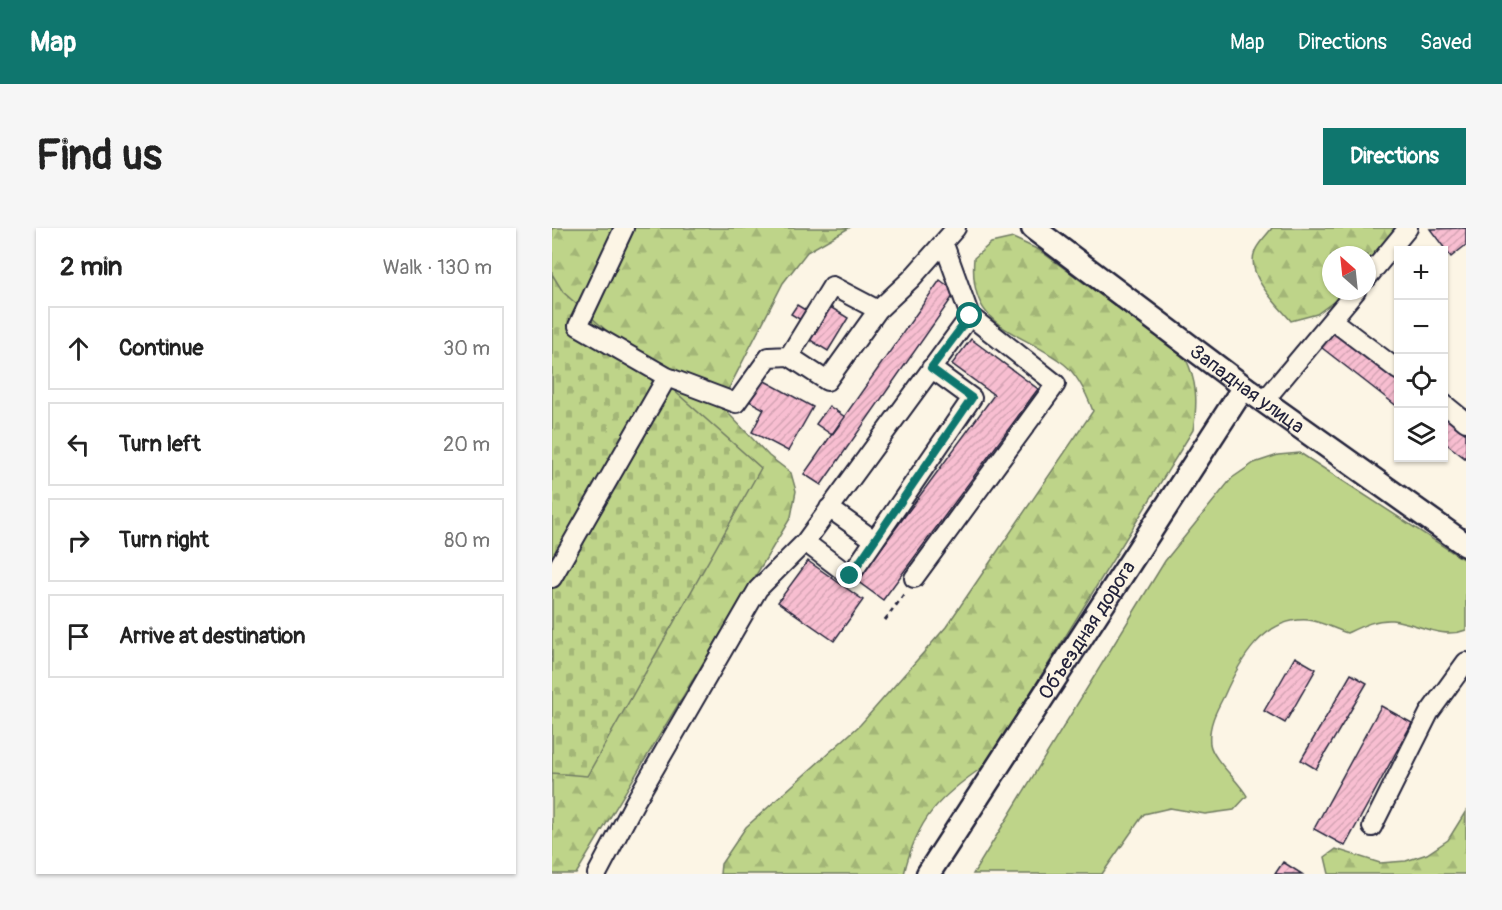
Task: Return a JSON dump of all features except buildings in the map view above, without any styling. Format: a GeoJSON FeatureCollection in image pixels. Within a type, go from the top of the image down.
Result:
{"type":"FeatureCollection","features":[{"type":"Feature","properties":{"kind":"main road","name":"Западная улица"},"geometry":{"type":"LineString","coordinates":[[1039,230],[1244,387],[1466,545]]}},
{"type":"Feature","properties":{"kind":"main road","name":"Объездная дорога"},"geometry":{"type":"LineString","coordinates":[[928,874],[1244,387]]}},
{"type":"Feature","properties":{"kind":"street"},"geometry":{"type":"LineString","coordinates":[[624,228],[575,332],[667,377],[736,403],[769,357],[789,357],[826,381],[878,310],[944,244],[956,228]]}},
{"type":"Feature","properties":{"kind":"street"},"geometry":{"type":"LineString","coordinates":[[1376,267],[1408,228]]}},
{"type":"Feature","properties":{"kind":"street"},"geometry":{"type":"LineString","coordinates":[[914,578],[1056,384],[970,316],[944,244]]}},
{"type":"Feature","properties":{"kind":"street"},"geometry":{"type":"LineString","coordinates":[[789,357],[832,286],[878,310]]}},
{"type":"Feature","properties":{"kind":"street"},"geometry":{"type":"LineString","coordinates":[[1264,401],[1349,300]]}},
{"type":"Feature","properties":{"kind":"street"},"geometry":{"type":"LineString","coordinates":[[597,874],[635,802],[758,589],[805,542],[970,316]]}},
{"type":"Feature","properties":{"kind":"street"},"geometry":{"type":"LineString","coordinates":[[1332,320],[1394,367]]}},
{"type":"Feature","properties":{"kind":"street"},"geometry":{"type":"LineString","coordinates":[[805,542],[850,576],[972,398],[931,368]]}},
{"type":"Feature","properties":{"kind":"street"},"geometry":{"type":"LineString","coordinates":[[552,578],[667,377]]}},
{"type":"Feature","properties":{"kind":"street"},"geometry":{"type":"LineString","coordinates":[[1448,408],[1466,422]]}},
{"type":"Feature","properties":{"kind":"street"},"geometry":{"type":"LineString","coordinates":[[829,508],[874,540]]}},
{"type":"Feature","properties":{"kind":"street"},"geometry":{"type":"LineString","coordinates":[[1372,827],[1429,713],[1466,662]]}},
{"type":"Feature","properties":{"kind":"path"},"geometry":{"type":"LineString","coordinates":[[885,620],[914,578]]}},
{"type":"Feature","properties":{"kind":"green space"},"geometry":{"type":"Polygon","coordinates":[[[552,228],[849,228],[807,252],[783,283],[726,394],[728,413],[769,456],[791,473],[796,491],[791,517],[576,874],[552,874],[552,228]]]}},
{"type":"Feature","properties":{"kind":"green space"},"geometry":{"type":"Polygon","coordinates":[[[1272,228],[1413,228],[1376,264],[1376,246],[1322,246],[1322,300],[1336,300],[1317,314],[1291,321],[1264,289],[1254,270],[1253,260],[1260,242],[1272,228]]]}},
{"type":"Feature","properties":{"kind":"green space"},"geometry":{"type":"Polygon","coordinates":[[[1013,238],[1039,250],[1185,357],[1195,392],[1196,410],[1193,430],[986,765],[943,798],[924,823],[909,855],[904,874],[720,874],[721,864],[746,827],[860,725],[946,627],[1093,411],[1082,386],[1064,364],[1000,325],[988,314],[979,300],[974,282],[974,258],[991,243],[1013,238]]]}},
{"type":"Feature","properties":{"kind":"green space"},"geometry":{"type":"Polygon","coordinates":[[[552,274],[563,292],[761,468],[587,776],[552,773],[552,274]]]}},
{"type":"Feature","properties":{"kind":"green space"},"geometry":{"type":"Polygon","coordinates":[[[1300,453],[1466,561],[1466,630],[1457,633],[1438,632],[1392,620],[1375,622],[1347,633],[1308,620],[1292,621],[1278,626],[1255,644],[1245,656],[1211,725],[1212,750],[1247,796],[1234,810],[1205,814],[1170,808],[1144,814],[1102,874],[973,874],[1165,561],[1232,478],[1254,463],[1278,455],[1300,453]]]}},
{"type":"Feature","properties":{"kind":"green space"},"geometry":{"type":"Polygon","coordinates":[[[1466,811],[1466,874],[1329,874],[1325,857],[1336,849],[1380,863],[1406,861],[1427,854],[1448,840],[1466,811]]]}},
{"type":"Feature","properties":{"kind":"route"},"geometry":{"type":"LineString","coordinates":[[850,576],[972,398],[931,368],[970,316]]}}]}
